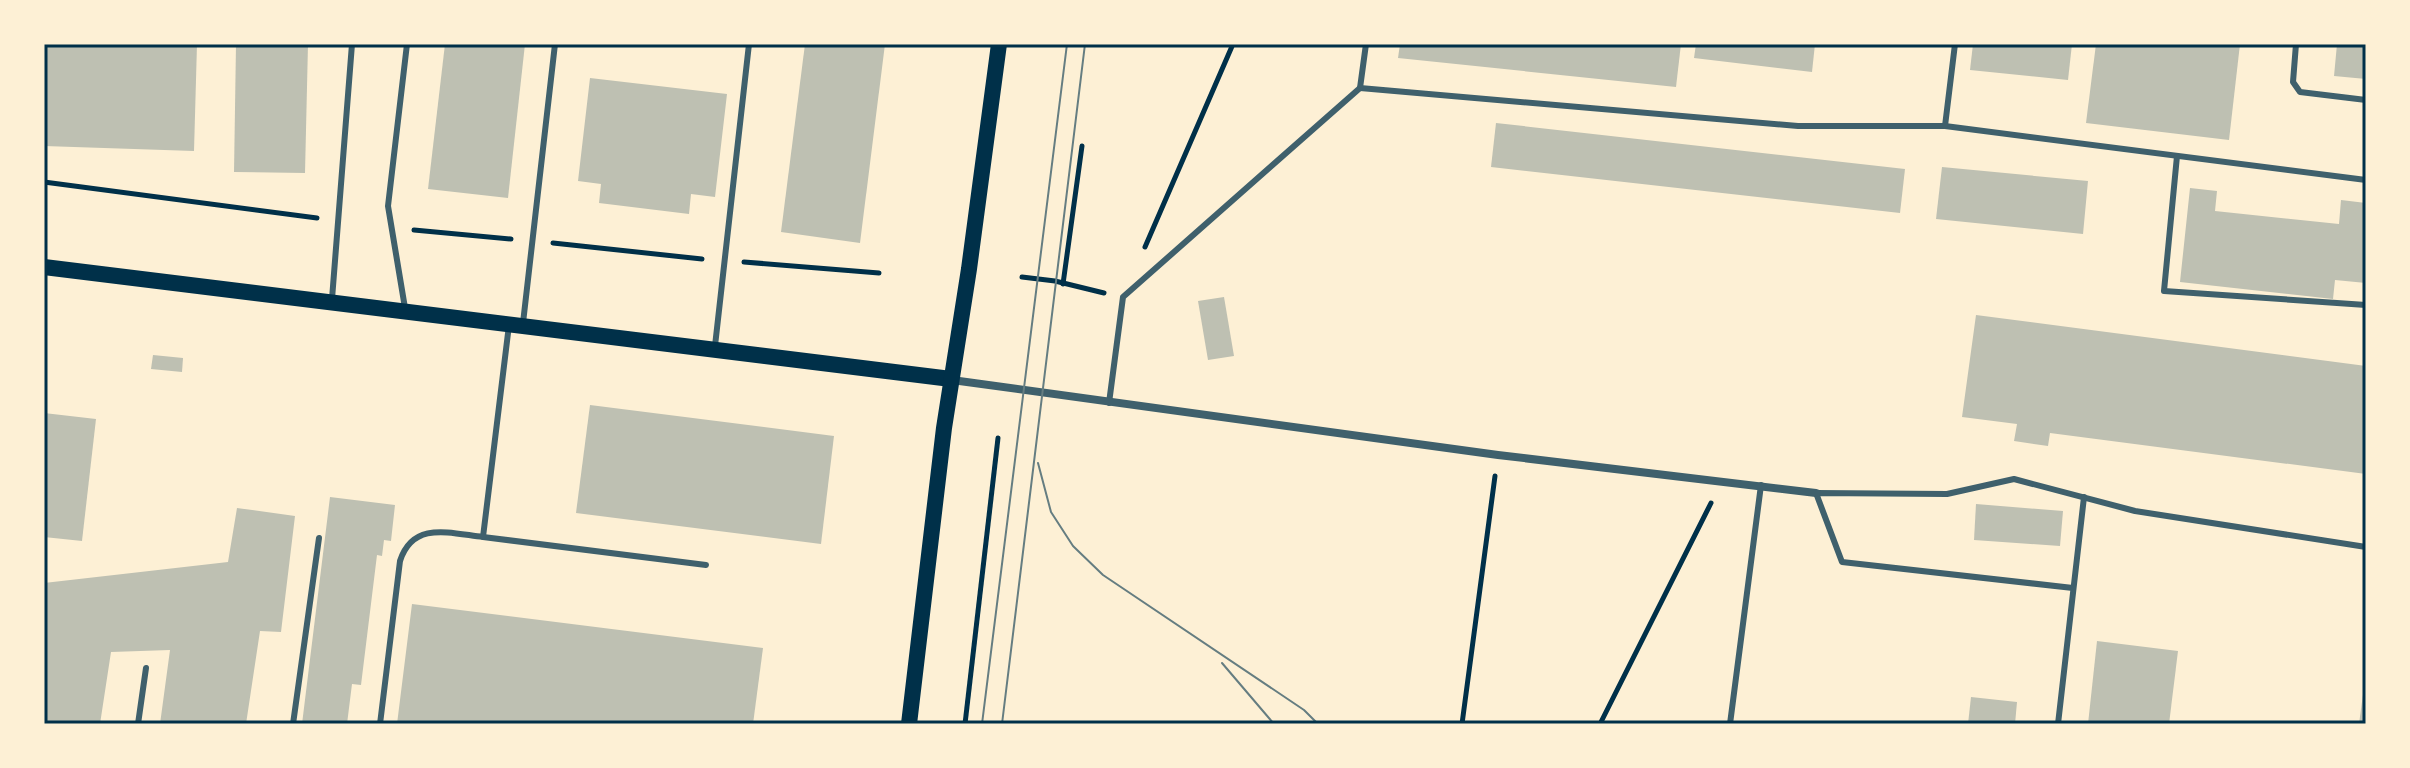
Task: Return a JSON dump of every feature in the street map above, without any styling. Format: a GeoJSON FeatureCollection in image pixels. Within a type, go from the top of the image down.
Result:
{"type":"FeatureCollection","features":[{"type":"Feature","properties":{"kind":"main road"},"geometry":{"type":"LineString","coordinates":[[909,724],[951,379],[999,44]]}},
{"type":"Feature","properties":{"kind":"main road"},"geometry":{"type":"LineString","coordinates":[[44,267],[951,379]]}},
{"type":"Feature","properties":{"kind":"street"},"geometry":{"type":"LineString","coordinates":[[951,379],[1498,455],[1816,493]]}},
{"type":"Feature","properties":{"kind":"lane"},"geometry":{"type":"LineString","coordinates":[[331,303],[352,44]]}},
{"type":"Feature","properties":{"kind":"lane"},"geometry":{"type":"LineString","coordinates":[[406,312],[388,206],[407,44]]}},
{"type":"Feature","properties":{"kind":"lane"},"geometry":{"type":"LineString","coordinates":[[483,537],[532,241],[555,44]]}},
{"type":"Feature","properties":{"kind":"lane"},"geometry":{"type":"LineString","coordinates":[[715,350],[749,44]]}},
{"type":"Feature","properties":{"kind":"lane"},"geometry":{"type":"LineString","coordinates":[[1109,403],[1123,297],[1360,88],[1366,44]]}},
{"type":"Feature","properties":{"kind":"lane"},"geometry":{"type":"LineString","coordinates":[[1945,126],[1955,44]]}},
{"type":"Feature","properties":{"kind":"lane"},"geometry":{"type":"LineString","coordinates":[[2296,44],[2293,82],[2300,92],[2366,100]]}},
{"type":"Feature","properties":{"kind":"lane"},"geometry":{"type":"LineString","coordinates":[[1360,88],[1798,126],[1945,126],[2366,180]]}},
{"type":"Feature","properties":{"kind":"lane"},"geometry":{"type":"LineString","coordinates":[[2177,156],[2164,291],[2366,305]]}},
{"type":"Feature","properties":{"kind":"lane"},"geometry":{"type":"LineString","coordinates":[[2073,588],[1842,562],[1816,493],[1947,494],[2014,479],[2135,511],[2366,547]]}},
{"type":"Feature","properties":{"kind":"lane"},"geometry":{"type":"LineString","coordinates":[[1730,724],[1761,485]]}},
{"type":"Feature","properties":{"kind":"lane"},"geometry":{"type":"LineString","coordinates":[[2058,724],[2084,497]]}},
{"type":"Feature","properties":{"kind":"lane"},"geometry":{"type":"LineString","coordinates":[[380,724],[400,561],[406,545],[419,536],[442,532],[706,565]]}},
{"type":"Feature","properties":{"kind":"lane"},"geometry":{"type":"LineString","coordinates":[[293,724],[319,538]]}},
{"type":"Feature","properties":{"kind":"lane"},"geometry":{"type":"LineString","coordinates":[[138,724],[146,668]]}},
{"type":"Feature","properties":{"kind":"path"},"geometry":{"type":"LineString","coordinates":[[1022,277],[1123,297],[1233,44]]}},
{"type":"Feature","properties":{"kind":"path"},"geometry":{"type":"LineString","coordinates":[[1063,284],[1082,146]]}},
{"type":"Feature","properties":{"kind":"path"},"geometry":{"type":"LineString","coordinates":[[44,182],[338,221]]}},
{"type":"Feature","properties":{"kind":"path"},"geometry":{"type":"LineString","coordinates":[[392,227],[725,261],[879,273]]}},
{"type":"Feature","properties":{"kind":"path"},"geometry":{"type":"LineString","coordinates":[[965,724],[998,438]]}},
{"type":"Feature","properties":{"kind":"path"},"geometry":{"type":"LineString","coordinates":[[1462,724],[1498,455]]}},
{"type":"Feature","properties":{"kind":"path"},"geometry":{"type":"LineString","coordinates":[[1600,724],[1722,481]]}},
{"type":"Feature","properties":{"kind":"building"},"geometry":{"type":"Polygon","coordinates":[[[44,44],[197,44],[194,151],[44,146],[44,44]]]}},
{"type":"Feature","properties":{"kind":"building"},"geometry":{"type":"Polygon","coordinates":[[[236,44],[308,44],[305,173],[234,172],[236,44]]]}},
{"type":"Feature","properties":{"kind":"building"},"geometry":{"type":"Polygon","coordinates":[[[445,44],[525,44],[508,198],[428,189],[445,44]]]}},
{"type":"Feature","properties":{"kind":"building"},"geometry":{"type":"Polygon","coordinates":[[[805,44],[885,44],[860,243],[781,232],[805,44]]]}},
{"type":"Feature","properties":{"kind":"building"},"geometry":{"type":"Polygon","coordinates":[[[1400,44],[1681,44],[1676,87],[1398,58],[1400,44]]]}},
{"type":"Feature","properties":{"kind":"building"},"geometry":{"type":"Polygon","coordinates":[[[1696,44],[1815,44],[1812,72],[1694,58],[1696,44]]]}},
{"type":"Feature","properties":{"kind":"building"},"geometry":{"type":"Polygon","coordinates":[[[1973,44],[2072,44],[2068,80],[1970,70],[1973,44]]]}},
{"type":"Feature","properties":{"kind":"building"},"geometry":{"type":"Polygon","coordinates":[[[2096,44],[2240,44],[2229,140],[2086,123],[2096,44]]]}},
{"type":"Feature","properties":{"kind":"building"},"geometry":{"type":"Polygon","coordinates":[[[2337,44],[2366,44],[2366,79],[2334,76],[2337,44]]]}},
{"type":"Feature","properties":{"kind":"building"},"geometry":{"type":"Polygon","coordinates":[[[590,78],[727,94],[715,197],[691,194],[689,214],[599,203],[601,184],[578,181],[590,78]]]}},
{"type":"Feature","properties":{"kind":"building"},"geometry":{"type":"Polygon","coordinates":[[[1496,123],[1905,169],[1900,213],[1491,167],[1496,123]]]}},
{"type":"Feature","properties":{"kind":"building"},"geometry":{"type":"Polygon","coordinates":[[[1942,167],[2088,181],[2083,234],[1936,219],[1942,167]]]}},
{"type":"Feature","properties":{"kind":"building"},"geometry":{"type":"Polygon","coordinates":[[[2190,188],[2217,191],[2215,211],[2339,224],[2341,200],[2366,203],[2366,283],[2335,280],[2333,299],[2180,282],[2190,188]]]}},
{"type":"Feature","properties":{"kind":"building"},"geometry":{"type":"Polygon","coordinates":[[[1224,297],[1234,356],[1208,360],[1198,301],[1224,297]]]}},
{"type":"Feature","properties":{"kind":"building"},"geometry":{"type":"Polygon","coordinates":[[[1976,315],[2366,366],[2366,474],[2050,433],[2048,446],[2014,441],[2017,424],[1962,417],[1976,315]]]}},
{"type":"Feature","properties":{"kind":"building"},"geometry":{"type":"Polygon","coordinates":[[[153,355],[183,358],[182,372],[151,369],[153,355]]]}},
{"type":"Feature","properties":{"kind":"building"},"geometry":{"type":"Polygon","coordinates":[[[590,405],[834,436],[821,544],[576,513],[590,405]]]}},
{"type":"Feature","properties":{"kind":"building"},"geometry":{"type":"Polygon","coordinates":[[[44,413],[96,419],[82,541],[44,537],[44,413]]]}},
{"type":"Feature","properties":{"kind":"building"},"geometry":{"type":"Polygon","coordinates":[[[330,497],[395,505],[391,541],[384,540],[382,556],[377,555],[361,685],[352,684],[347,724],[302,724],[330,497]]]}},
{"type":"Feature","properties":{"kind":"building"},"geometry":{"type":"Polygon","coordinates":[[[1976,504],[2063,511],[2060,546],[1974,540],[1976,504]]]}},
{"type":"Feature","properties":{"kind":"building"},"geometry":{"type":"Polygon","coordinates":[[[237,508],[295,516],[281,632],[260,631],[246,724],[160,724],[170,650],[111,652],[100,724],[44,724],[44,583],[228,562],[237,508]]]}},
{"type":"Feature","properties":{"kind":"building"},"geometry":{"type":"Polygon","coordinates":[[[412,604],[763,648],[753,724],[397,724],[412,604]]]}},
{"type":"Feature","properties":{"kind":"building"},"geometry":{"type":"Polygon","coordinates":[[[2097,641],[2178,651],[2169,724],[2088,724],[2097,641]]]}},
{"type":"Feature","properties":{"kind":"building"},"geometry":{"type":"Polygon","coordinates":[[[2364,687],[2366,724],[2359,724],[2364,687]]]}},
{"type":"Feature","properties":{"kind":"building"},"geometry":{"type":"Polygon","coordinates":[[[1971,697],[2017,702],[2015,724],[1968,724],[1971,697]]]}},
{"type":"Feature","properties":{"kind":"tram line"},"geometry":{"type":"LineString","coordinates":[[982,724],[1067,44]]}},
{"type":"Feature","properties":{"kind":"tram line"},"geometry":{"type":"LineString","coordinates":[[1002,724],[1085,44]]}},
{"type":"Feature","properties":{"kind":"tram line"},"geometry":{"type":"LineString","coordinates":[[1038,463],[1051,512],[1073,546],[1103,575],[1304,710],[1318,724]]}},
{"type":"Feature","properties":{"kind":"tram line"},"geometry":{"type":"LineString","coordinates":[[1222,663],[1274,724]]}}]}
